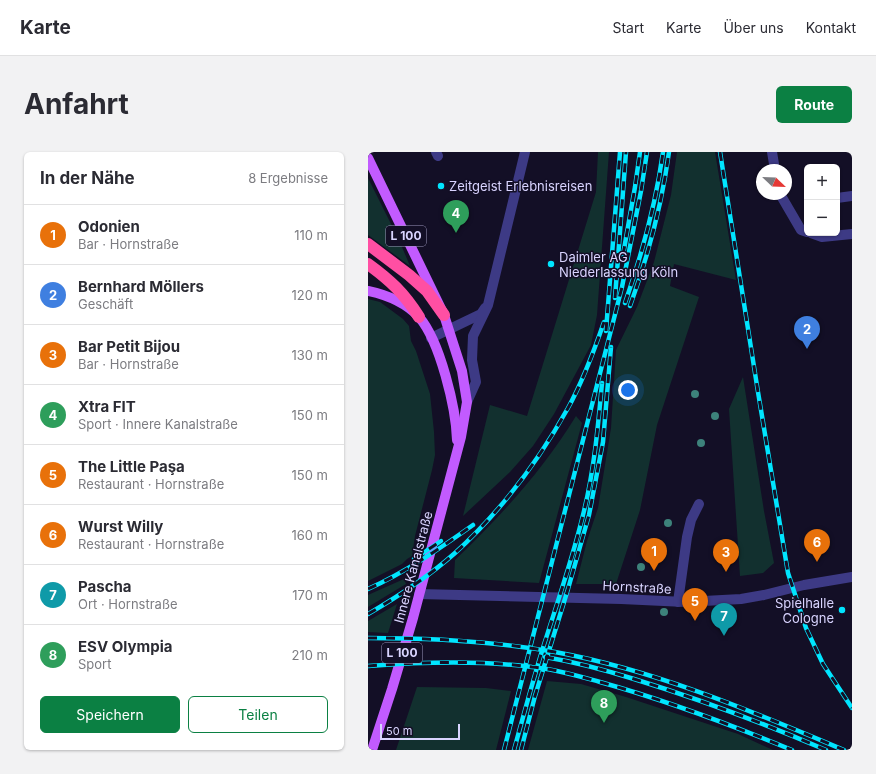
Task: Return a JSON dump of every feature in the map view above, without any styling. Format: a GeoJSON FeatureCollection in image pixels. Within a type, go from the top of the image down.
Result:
{"type":"FeatureCollection","features":[{"type":"Feature","properties":{"kind":"highway"},"geometry":{"type":"LineString","coordinates":[[368,244],[409,275],[427,291],[444,315]]}},
{"type":"Feature","properties":{"kind":"highway"},"geometry":{"type":"LineString","coordinates":[[368,264],[397,287],[410,302],[419,317]]}},
{"type":"Feature","properties":{"kind":"main road","name":"Innere Kanalstraße"},"geometry":{"type":"LineString","coordinates":[[368,158],[444,315],[462,371],[467,402],[464,424],[419,594],[392,689],[372,750]]}},
{"type":"Feature","properties":{"kind":"main road","name":"Innere Kanalstraße"},"geometry":{"type":"LineString","coordinates":[[368,291],[392,298],[404,304],[419,317],[431,338],[442,365],[456,423],[457,442],[455,458]]}},
{"type":"Feature","properties":{"kind":"street"},"geometry":{"type":"LineString","coordinates":[[467,402],[476,382],[472,360],[473,336],[488,305],[525,152]]}},
{"type":"Feature","properties":{"kind":"street"},"geometry":{"type":"LineString","coordinates":[[772,152],[774,164]]}},
{"type":"Feature","properties":{"kind":"street"},"geometry":{"type":"LineString","coordinates":[[840,198],[852,196]]}},
{"type":"Feature","properties":{"kind":"street"},"geometry":{"type":"LineString","coordinates":[[784,200],[801,230],[804,231]]}},
{"type":"Feature","properties":{"kind":"street"},"geometry":{"type":"LineString","coordinates":[[840,235],[852,234]]}},
{"type":"Feature","properties":{"kind":"street"},"geometry":{"type":"LineString","coordinates":[[819,236],[832,236]]}},
{"type":"Feature","properties":{"kind":"street"},"geometry":{"type":"LineString","coordinates":[[431,338],[481,314],[488,305]]}},
{"type":"Feature","properties":{"kind":"street"},"geometry":{"type":"LineString","coordinates":[[678,602],[687,537],[691,520],[699,504]]}},
{"type":"Feature","properties":{"kind":"street","name":"Hornstraße"},"geometry":{"type":"LineString","coordinates":[[419,594],[678,602],[741,599],[804,585],[852,577]]}},
{"type":"Feature","properties":{"kind":"green space"},"geometry":{"type":"Polygon","coordinates":[[[598,152],[609,152],[597,315],[591,345],[554,414],[533,446],[510,472],[463,516],[490,405],[527,416],[596,192],[598,152]]]}},
{"type":"Feature","properties":{"kind":"green space"},"geometry":{"type":"Polygon","coordinates":[[[677,152],[715,152],[736,280],[674,264],[670,286],[699,297],[657,425],[640,510],[616,584],[576,584],[587,541],[598,508],[611,428],[616,350],[637,307],[654,262],[671,195],[677,152]]]}},
{"type":"Feature","properties":{"kind":"green space"},"geometry":{"type":"Polygon","coordinates":[[[368,178],[399,240],[410,266],[368,235],[368,178]]]}},
{"type":"Feature","properties":{"kind":"green space"},"geometry":{"type":"Polygon","coordinates":[[[368,299],[380,302],[403,319],[409,326],[411,341],[416,351],[430,394],[435,455],[415,536],[412,556],[402,564],[368,581],[368,299]]]}},
{"type":"Feature","properties":{"kind":"green space"},"geometry":{"type":"Polygon","coordinates":[[[743,377],[764,511],[774,563],[763,573],[740,576],[729,409],[743,377]]]}},
{"type":"Feature","properties":{"kind":"green space"},"geometry":{"type":"Polygon","coordinates":[[[576,416],[582,423],[539,583],[454,578],[455,560],[489,527],[520,492],[550,455],[576,416]]]}},
{"type":"Feature","properties":{"kind":"green space"},"geometry":{"type":"Polygon","coordinates":[[[404,579],[406,584],[368,607],[368,595],[404,579]]]}},
{"type":"Feature","properties":{"kind":"green space"},"geometry":{"type":"Polygon","coordinates":[[[397,604],[388,633],[368,632],[368,621],[397,604]]]}},
{"type":"Feature","properties":{"kind":"green space"},"geometry":{"type":"Polygon","coordinates":[[[547,681],[581,684],[626,697],[738,734],[773,750],[528,750],[547,681]]]}},
{"type":"Feature","properties":{"kind":"green space"},"geometry":{"type":"Polygon","coordinates":[[[417,687],[486,688],[511,691],[496,750],[396,750],[417,687]]]}},
{"type":"Feature","properties":{"kind":"railway"},"geometry":{"type":"LineString","coordinates":[[606,331],[620,152]]}},
{"type":"Feature","properties":{"kind":"railway"},"geometry":{"type":"LineString","coordinates":[[615,298],[626,152]]}},
{"type":"Feature","properties":{"kind":"railway"},"geometry":{"type":"LineString","coordinates":[[623,255],[640,152]]}},
{"type":"Feature","properties":{"kind":"railway"},"geometry":{"type":"LineString","coordinates":[[504,750],[622,287],[641,191],[647,152]]}},
{"type":"Feature","properties":{"kind":"railway"},"geometry":{"type":"LineString","coordinates":[[625,303],[648,228],[663,152]]}},
{"type":"Feature","properties":{"kind":"railway"},"geometry":{"type":"LineString","coordinates":[[630,306],[654,230],[669,152]]}},
{"type":"Feature","properties":{"kind":"railway"},"geometry":{"type":"LineString","coordinates":[[720,152],[788,573],[806,628],[823,664],[852,708]]}},
{"type":"Feature","properties":{"kind":"railway"},"geometry":{"type":"LineString","coordinates":[[368,614],[413,586],[445,562],[472,537],[503,503],[531,467],[568,408],[583,377],[604,322]]}},
{"type":"Feature","properties":{"kind":"railway"},"geometry":{"type":"LineString","coordinates":[[521,750],[535,696],[589,515],[603,442],[611,347]]}},
{"type":"Feature","properties":{"kind":"railway"},"geometry":{"type":"LineString","coordinates":[[514,750],[538,663],[579,532],[587,499],[593,466],[602,383]]}},
{"type":"Feature","properties":{"kind":"railway"},"geometry":{"type":"LineString","coordinates":[[368,589],[409,568],[473,525]]}},
{"type":"Feature","properties":{"kind":"railway"},"geometry":{"type":"LineString","coordinates":[[414,559],[441,541]]}},
{"type":"Feature","properties":{"kind":"railway"},"geometry":{"type":"LineString","coordinates":[[368,638],[439,640],[508,645],[555,652],[592,660],[629,669],[702,693],[844,750]]}},
{"type":"Feature","properties":{"kind":"railway"},"geometry":{"type":"LineString","coordinates":[[545,657],[601,669],[683,695],[779,730],[826,750]]}},
{"type":"Feature","properties":{"kind":"railway"},"geometry":{"type":"LineString","coordinates":[[368,666],[409,663],[491,663],[558,671],[624,689],[673,705],[792,750]]}},
{"type":"Feature","properties":{"kind":"place","name":"Zeitgeist Erlebnisreisen"},"geometry":{"type":"Point","coordinates":[441,186]}},
{"type":"Feature","properties":{"kind":"place","name":"Xtra FIT"},"geometry":{"type":"Point","coordinates":[456,233]}},
{"type":"Feature","properties":{"kind":"place","name":"Daimler AG Niederlassung Köln"},"geometry":{"type":"Point","coordinates":[551,264]}},
{"type":"Feature","properties":{"kind":"place","name":"Bernhard Möllers"},"geometry":{"type":"Point","coordinates":[807,349]}},
{"type":"Feature","properties":{"kind":"place","name":"Wurst Willy"},"geometry":{"type":"Point","coordinates":[817,562]}},
{"type":"Feature","properties":{"kind":"place","name":"Odonien"},"geometry":{"type":"Point","coordinates":[654,571]}},
{"type":"Feature","properties":{"kind":"place","name":"Bar Petit Bijou"},"geometry":{"type":"Point","coordinates":[726,572]}},
{"type":"Feature","properties":{"kind":"place","name":"Spielhalle Cologne"},"geometry":{"type":"Point","coordinates":[842,610]}},
{"type":"Feature","properties":{"kind":"place","name":"The Little Paşa"},"geometry":{"type":"Point","coordinates":[695,621]}},
{"type":"Feature","properties":{"kind":"place","name":"Pascha"},"geometry":{"type":"Point","coordinates":[724,636]}},
{"type":"Feature","properties":{"kind":"place","name":"ESV Olympia"},"geometry":{"type":"Point","coordinates":[604,723]}}]}
